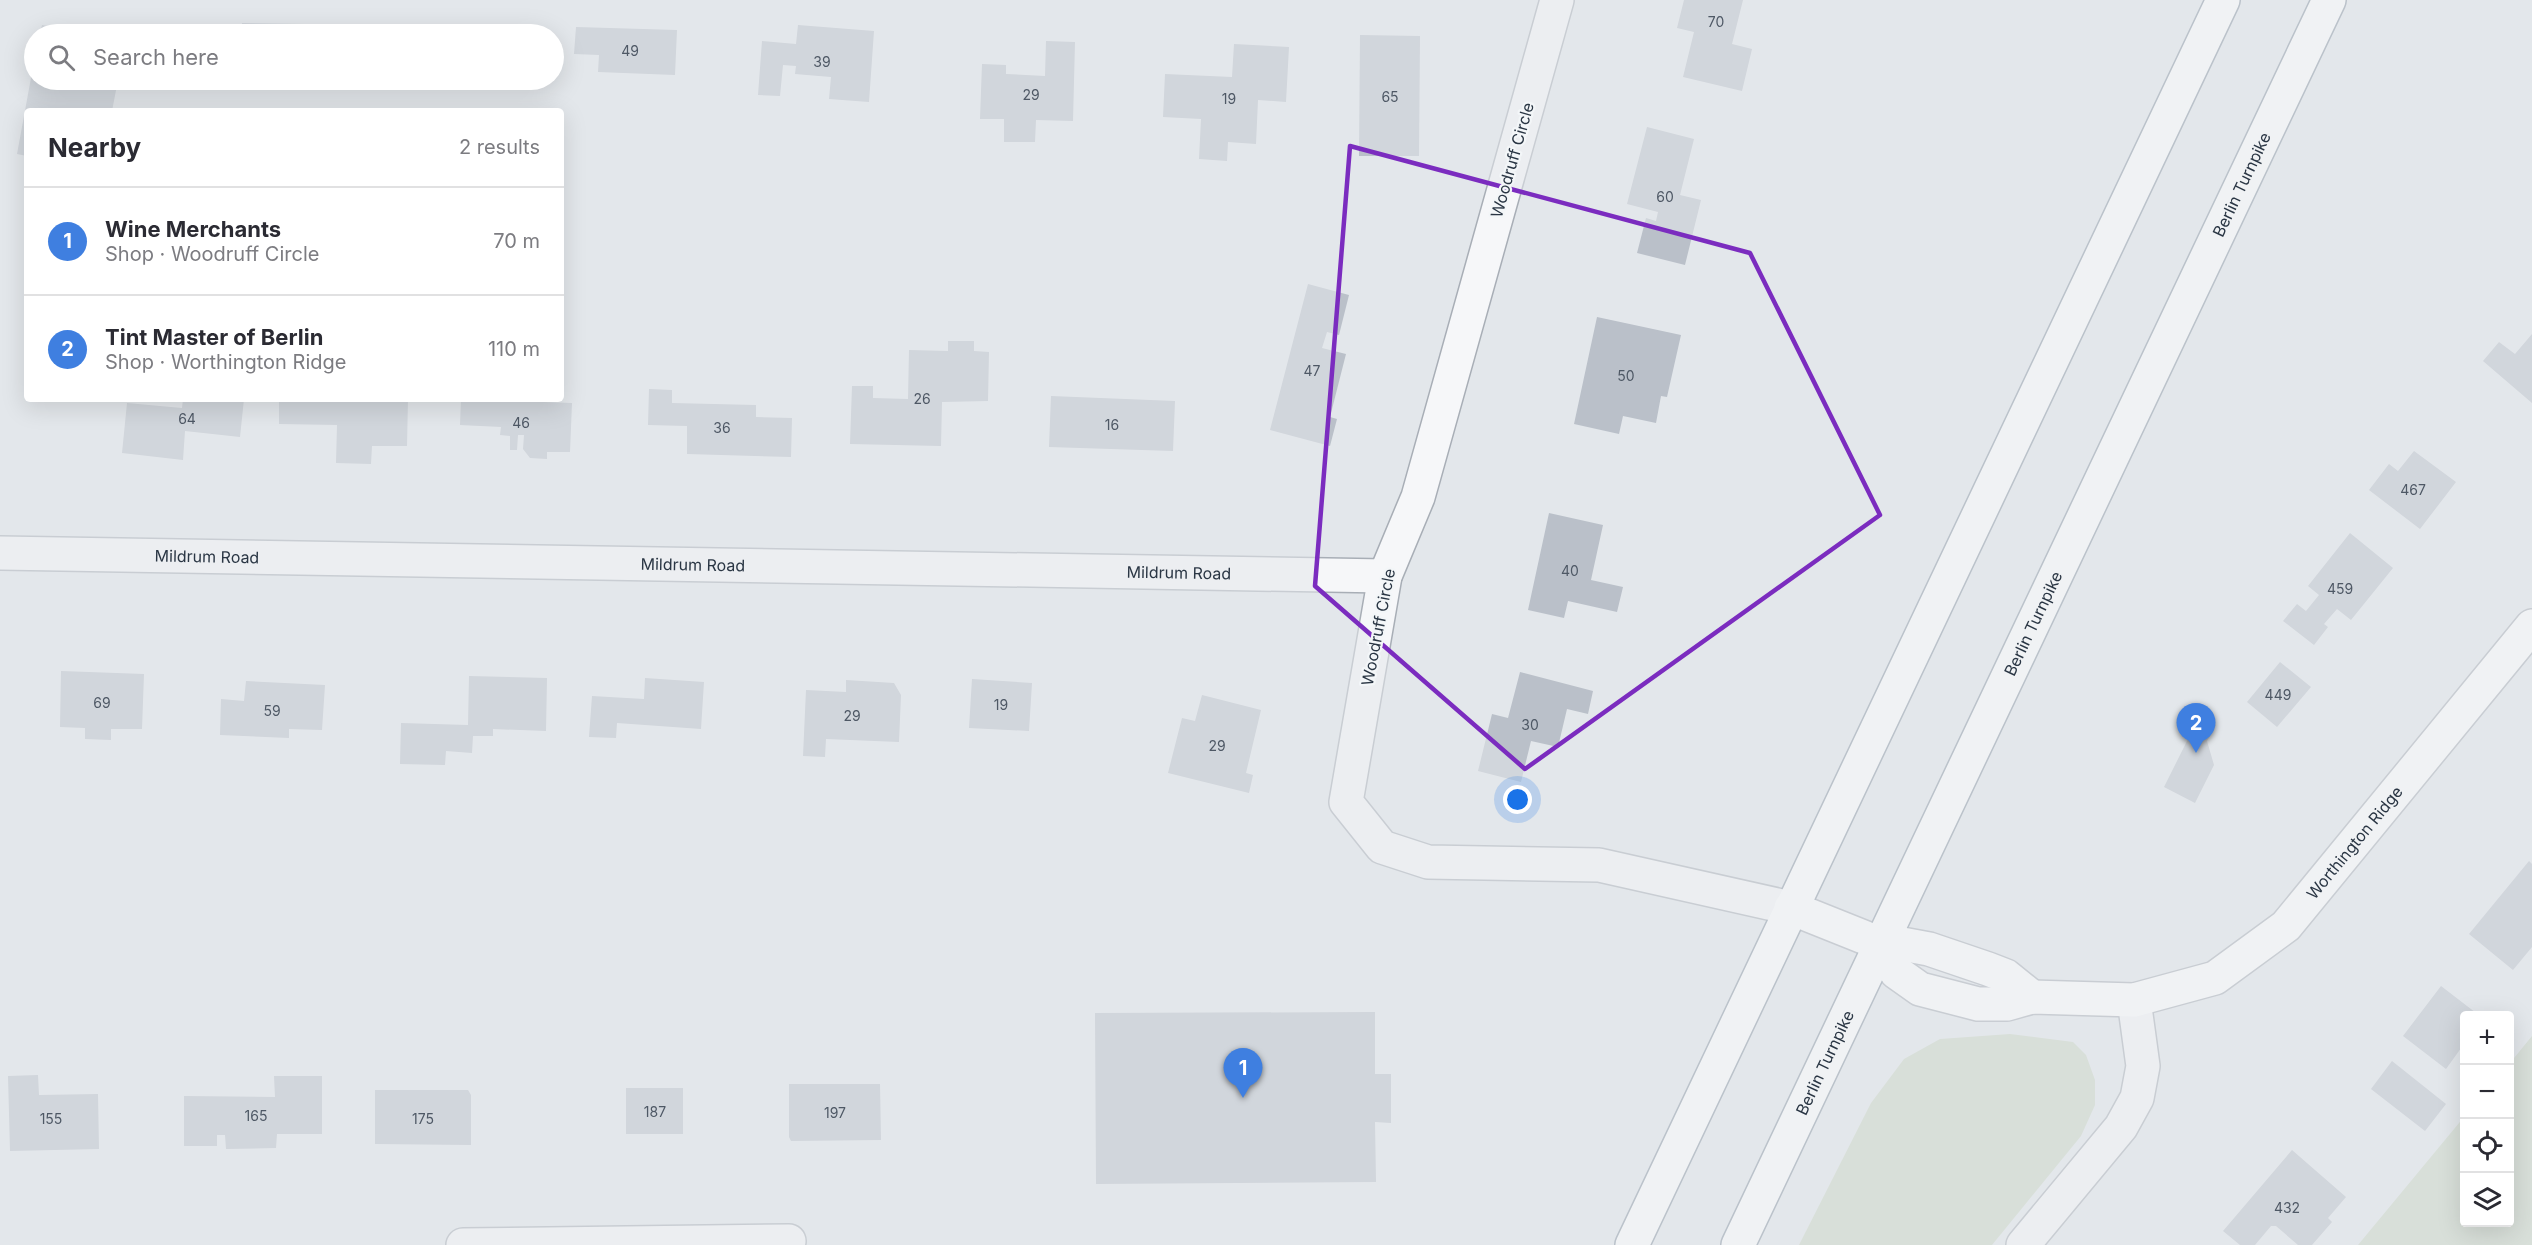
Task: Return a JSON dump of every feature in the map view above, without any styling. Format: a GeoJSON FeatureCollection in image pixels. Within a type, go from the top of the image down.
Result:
{"type":"FeatureCollection","features":[{"type":"Feature","properties":{"kind":"main road"},"geometry":{"type":"LineString","coordinates":[[1632,1245],[2223,0]]}},
{"type":"Feature","properties":{"kind":"main road","name":"Berlin Turnpike"},"geometry":{"type":"LineString","coordinates":[[1738,1245],[2329,0]]}},
{"type":"Feature","properties":{"kind":"main road","name":"Worthington Ridge"},"geometry":{"type":"LineString","coordinates":[[1881,944],[1896,972],[1920,989],[1978,1004],[2007,1004],[2032,997],[2134,1000],[2215,978],[2286,926],[2532,626]]}},
{"type":"Feature","properties":{"kind":"main road"},"geometry":{"type":"LineString","coordinates":[[1791,908],[1881,944]]}},
{"type":"Feature","properties":{"kind":"street","name":"Woodruff Circle"},"geometry":{"type":"LineString","coordinates":[[1557,0],[1418,497],[1385,576],[1346,802],[1382,847],[1428,862],[1599,865],[1791,908]]}},
{"type":"Feature","properties":{"kind":"street","name":"Mildrum Road"},"geometry":{"type":"LineString","coordinates":[[0,553],[1385,576]]}},
{"type":"Feature","properties":{"kind":"street"},"geometry":{"type":"LineString","coordinates":[[2023,1245],[2121,1126],[2137,1098],[2142,1066],[2134,1000]]}},
{"type":"Feature","properties":{"kind":"street"},"geometry":{"type":"LineString","coordinates":[[463,1245],[789,1241]]}},
{"type":"Feature","properties":{"kind":"highlighted area"},"geometry":{"type":"Polygon","coordinates":[[[1350,146],[1750,253],[1880,515],[1525,769],[1315,586],[1350,146]]]}},
{"type":"Feature","properties":{"kind":"green space"},"geometry":{"type":"Polygon","coordinates":[[[2010,1034],[2073,1042],[2086,1055],[2095,1080],[2095,1105],[2081,1136],[1992,1245],[1799,1245],[1871,1103],[1904,1059],[1940,1039],[2010,1034]]]}},
{"type":"Feature","properties":{"kind":"green space"},"geometry":{"type":"Polygon","coordinates":[[[2532,1036],[2532,1245],[2358,1245],[2460,1122],[2460,1227],[2514,1227],[2514,1058],[2532,1036]]]}},
{"type":"Feature","properties":{"kind":"building"},"geometry":{"type":"Polygon","coordinates":[[[1684,0],[1743,0],[1732,44],[1752,49],[1742,91],[1683,77],[1694,32],[1677,28],[1684,0]]]}},
{"type":"Feature","properties":{"kind":"building"},"geometry":{"type":"Polygon","coordinates":[[[242,23],[306,24],[242,24],[242,23]]]}},
{"type":"Feature","properties":{"kind":"building"},"geometry":{"type":"Polygon","coordinates":[[[798,25],[874,31],[869,102],[829,99],[831,77],[795,74],[796,66],[783,65],[780,96],[758,95],[762,41],[796,44],[798,25]]]}},
{"type":"Feature","properties":{"kind":"building"},"geometry":{"type":"Polygon","coordinates":[[[576,27],[677,30],[675,75],[598,72],[599,55],[574,54],[576,27]]]}},
{"type":"Feature","properties":{"kind":"building"},"geometry":{"type":"Polygon","coordinates":[[[1360,35],[1420,36],[1419,156],[1359,156],[1360,35]]]}},
{"type":"Feature","properties":{"kind":"building"},"geometry":{"type":"Polygon","coordinates":[[[1046,41],[1075,42],[1073,121],[1036,120],[1035,142],[1004,142],[1004,119],[980,119],[982,64],[1006,65],[1006,74],[1045,76],[1046,41]]]}},
{"type":"Feature","properties":{"kind":"building"},"geometry":{"type":"Polygon","coordinates":[[[1234,44],[1289,47],[1286,102],[1258,100],[1256,144],[1228,142],[1227,161],[1199,159],[1201,119],[1163,117],[1165,74],[1232,77],[1234,44]]]}},
{"type":"Feature","properties":{"kind":"building"},"geometry":{"type":"Polygon","coordinates":[[[29,90],[116,90],[113,108],[25,108],[29,90]]]}},
{"type":"Feature","properties":{"kind":"building"},"geometry":{"type":"Polygon","coordinates":[[[24,116],[24,155],[17,154],[24,116]]]}},
{"type":"Feature","properties":{"kind":"building"},"geometry":{"type":"Polygon","coordinates":[[[1647,127],[1694,139],[1680,195],[1701,200],[1685,265],[1637,253],[1646,218],[1656,221],[1658,212],[1627,204],[1647,127]]]}},
{"type":"Feature","properties":{"kind":"building"},"geometry":{"type":"Polygon","coordinates":[[[1308,284],[1349,295],[1339,335],[1327,332],[1322,348],[1346,354],[1330,417],[1337,419],[1330,446],[1270,430],[1308,284]]]}},
{"type":"Feature","properties":{"kind":"building"},"geometry":{"type":"Polygon","coordinates":[[[1597,317],[1681,335],[1667,397],[1661,396],[1656,423],[1623,416],[1619,434],[1574,424],[1597,317]]]}},
{"type":"Feature","properties":{"kind":"building"},"geometry":{"type":"Polygon","coordinates":[[[2532,334],[2532,403],[2483,361],[2499,342],[2515,354],[2532,334]]]}},
{"type":"Feature","properties":{"kind":"building"},"geometry":{"type":"Polygon","coordinates":[[[948,341],[974,341],[974,351],[989,352],[988,401],[942,402],[941,446],[850,444],[852,386],[873,386],[873,398],[908,399],[909,350],[948,351],[948,341]]]}},
{"type":"Feature","properties":{"kind":"building"},"geometry":{"type":"Polygon","coordinates":[[[649,389],[672,390],[672,403],[756,405],[756,417],[792,418],[791,457],[687,454],[687,426],[648,425],[649,389]]]}},
{"type":"Feature","properties":{"kind":"building"},"geometry":{"type":"Polygon","coordinates":[[[1051,396],[1175,401],[1173,451],[1049,447],[1051,396]]]}},
{"type":"Feature","properties":{"kind":"building"},"geometry":{"type":"Polygon","coordinates":[[[183,402],[244,402],[240,437],[185,431],[183,460],[122,453],[127,403],[182,408],[183,402]]]}},
{"type":"Feature","properties":{"kind":"building"},"geometry":{"type":"Polygon","coordinates":[[[279,402],[408,402],[407,446],[372,446],[371,464],[336,463],[337,425],[279,424],[279,402]]]}},
{"type":"Feature","properties":{"kind":"building"},"geometry":{"type":"Polygon","coordinates":[[[461,402],[572,403],[570,452],[547,452],[547,459],[530,458],[523,449],[524,435],[518,435],[517,450],[510,450],[510,436],[500,435],[501,427],[460,425],[461,402]]]}},
{"type":"Feature","properties":{"kind":"building"},"geometry":{"type":"Polygon","coordinates":[[[2414,451],[2456,482],[2420,529],[2369,490],[2389,464],[2398,471],[2414,451]]]}},
{"type":"Feature","properties":{"kind":"building"},"geometry":{"type":"Polygon","coordinates":[[[1549,513],[1603,525],[1591,580],[1623,587],[1617,612],[1568,601],[1564,618],[1528,610],[1549,513]]]}},
{"type":"Feature","properties":{"kind":"building"},"geometry":{"type":"Polygon","coordinates":[[[2350,533],[2393,568],[2351,620],[2337,609],[2324,624],[2328,627],[2314,645],[2283,621],[2297,604],[2306,611],[2319,595],[2308,586],[2350,533]]]}},
{"type":"Feature","properties":{"kind":"building"},"geometry":{"type":"Polygon","coordinates":[[[2280,662],[2311,687],[2277,727],[2247,702],[2280,662]]]}},
{"type":"Feature","properties":{"kind":"building"},"geometry":{"type":"Polygon","coordinates":[[[61,671],[144,674],[142,729],[111,729],[111,740],[85,739],[85,728],[60,727],[61,671]]]}},
{"type":"Feature","properties":{"kind":"building"},"geometry":{"type":"Polygon","coordinates":[[[1520,672],[1593,691],[1588,714],[1567,709],[1558,747],[1531,741],[1521,782],[1478,771],[1492,714],[1508,718],[1520,672]]]}},
{"type":"Feature","properties":{"kind":"building"},"geometry":{"type":"Polygon","coordinates":[[[469,676],[547,678],[546,731],[493,729],[493,736],[473,736],[472,753],[446,751],[445,765],[400,764],[401,723],[468,725],[469,676]]]}},
{"type":"Feature","properties":{"kind":"building"},"geometry":{"type":"Polygon","coordinates":[[[645,678],[704,682],[701,729],[617,723],[616,738],[589,737],[592,696],[644,699],[645,678]]]}},
{"type":"Feature","properties":{"kind":"building"},"geometry":{"type":"Polygon","coordinates":[[[972,679],[1032,683],[1029,731],[969,728],[972,679]]]}},
{"type":"Feature","properties":{"kind":"building"},"geometry":{"type":"Polygon","coordinates":[[[846,680],[894,683],[901,695],[899,742],[826,739],[825,757],[803,756],[806,690],[846,692],[846,680]]]}},
{"type":"Feature","properties":{"kind":"building"},"geometry":{"type":"Polygon","coordinates":[[[246,681],[325,685],[322,730],[289,729],[289,738],[220,735],[221,699],[244,701],[246,681]]]}},
{"type":"Feature","properties":{"kind":"building"},"geometry":{"type":"Polygon","coordinates":[[[1202,695],[1261,710],[1246,773],[1253,775],[1249,793],[1168,773],[1182,718],[1195,721],[1202,695]]]}},
{"type":"Feature","properties":{"kind":"building"},"geometry":{"type":"Polygon","coordinates":[[[2199,717],[2216,725],[2207,741],[2214,765],[2195,803],[2164,787],[2199,717]]]}},
{"type":"Feature","properties":{"kind":"building"},"geometry":{"type":"Polygon","coordinates":[[[2529,861],[2532,864],[2532,947],[2513,970],[2469,934],[2529,861]]]}},
{"type":"Feature","properties":{"kind":"building"},"geometry":{"type":"Polygon","coordinates":[[[2441,986],[2474,1011],[2460,1011],[2460,1050],[2446,1069],[2403,1036],[2441,986]]]}},
{"type":"Feature","properties":{"kind":"building"},"geometry":{"type":"Polygon","coordinates":[[[1375,1012],[1375,1074],[1391,1074],[1391,1123],[1375,1122],[1376,1182],[1096,1184],[1095,1013],[1375,1012]]]}},
{"type":"Feature","properties":{"kind":"building"},"geometry":{"type":"Polygon","coordinates":[[[2392,1061],[2446,1104],[2425,1131],[2371,1089],[2392,1061]]]}},
{"type":"Feature","properties":{"kind":"building"},"geometry":{"type":"Polygon","coordinates":[[[38,1075],[39,1095],[98,1094],[99,1149],[10,1151],[8,1076],[38,1075]]]}},
{"type":"Feature","properties":{"kind":"building"},"geometry":{"type":"Polygon","coordinates":[[[274,1076],[322,1076],[322,1134],[277,1134],[276,1148],[226,1149],[225,1135],[217,1135],[217,1146],[184,1146],[184,1096],[275,1097],[274,1076]]]}},
{"type":"Feature","properties":{"kind":"building"},"geometry":{"type":"Polygon","coordinates":[[[789,1084],[880,1084],[881,1140],[791,1141],[789,1137],[789,1084]]]}},
{"type":"Feature","properties":{"kind":"building"},"geometry":{"type":"Polygon","coordinates":[[[626,1088],[683,1088],[683,1134],[626,1134],[626,1088]]]}},
{"type":"Feature","properties":{"kind":"building"},"geometry":{"type":"Polygon","coordinates":[[[375,1090],[468,1090],[471,1095],[471,1145],[375,1144],[375,1090]]]}},
{"type":"Feature","properties":{"kind":"building"},"geometry":{"type":"Polygon","coordinates":[[[2292,1150],[2346,1197],[2328,1218],[2332,1222],[2312,1245],[2298,1245],[2276,1226],[2271,1226],[2255,1245],[2240,1245],[2223,1231],[2292,1150]]]}},
{"type":"Feature","properties":{"kind":"place","name":"Tint Master of Berlin"},"geometry":{"type":"Point","coordinates":[2196,753]}},
{"type":"Feature","properties":{"kind":"place","name":"Wine Merchants"},"geometry":{"type":"Point","coordinates":[1243,1098]}}]}
